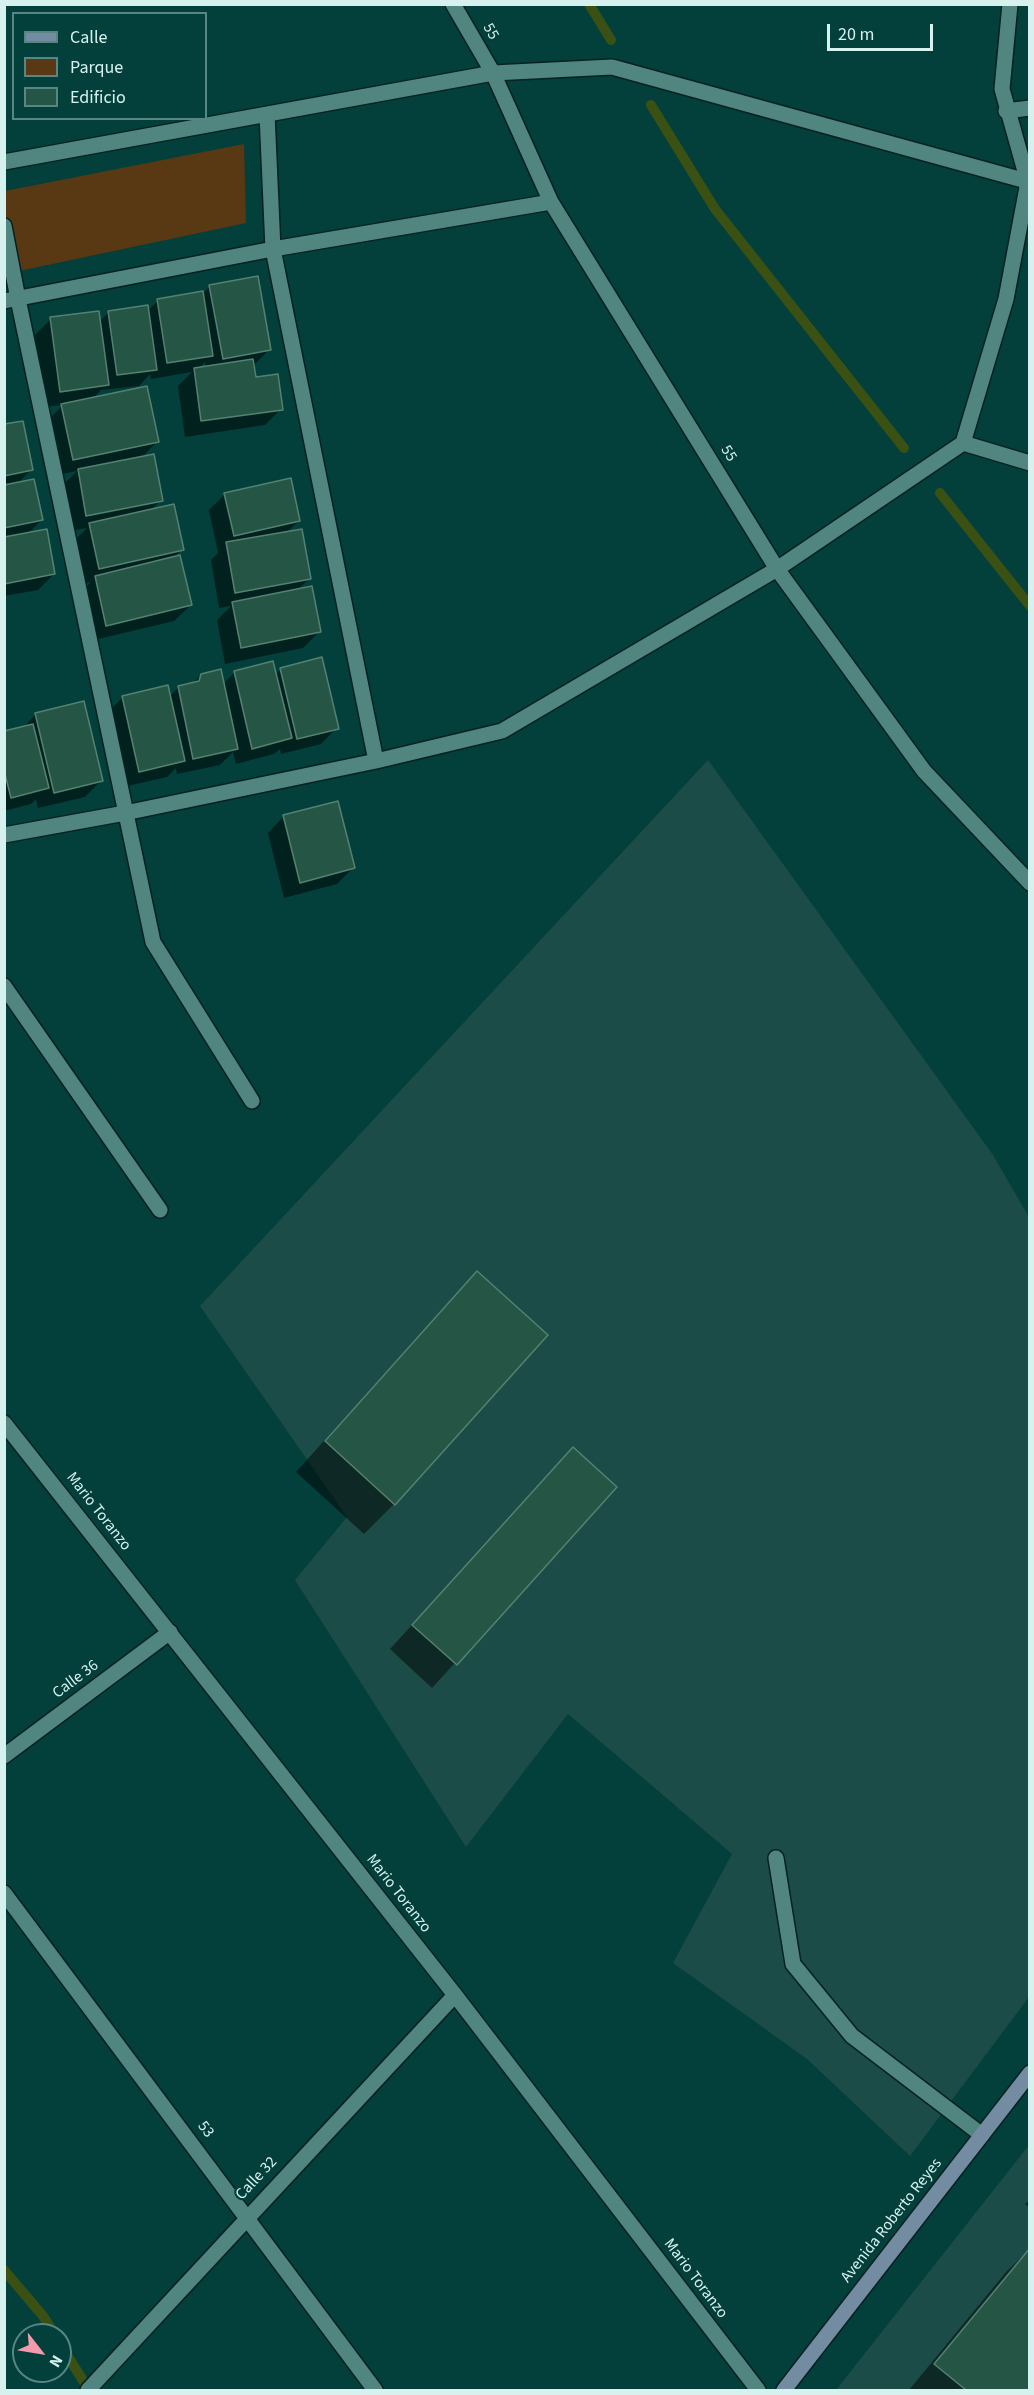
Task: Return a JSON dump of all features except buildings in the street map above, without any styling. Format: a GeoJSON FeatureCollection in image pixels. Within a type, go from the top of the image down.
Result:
{"type":"FeatureCollection","features":[{"type":"Feature","properties":{"kind":"main road","name":"Avenida Roberto Reyes"},"geometry":{"type":"LineString","coordinates":[[784,2391],[1029,2073]]}},
{"type":"Feature","properties":{"kind":"street","name":"55"},"geometry":{"type":"LineString","coordinates":[[453,4],[493,73],[551,202],[777,569],[924,771],[1029,883]]}},
{"type":"Feature","properties":{"kind":"street"},"geometry":{"type":"LineString","coordinates":[[4,835],[125,813],[376,761],[502,731],[777,569],[963,442],[1006,299],[1029,182],[1006,111],[1002,88],[1010,4]]}},
{"type":"Feature","properties":{"kind":"street"},"geometry":{"type":"LineString","coordinates":[[4,162],[493,73],[612,67],[1029,182]]}},
{"type":"Feature","properties":{"kind":"street"},"geometry":{"type":"LineString","coordinates":[[1006,111],[1029,108]]}},
{"type":"Feature","properties":{"kind":"street"},"geometry":{"type":"LineString","coordinates":[[267,114],[273,249],[376,761]]}},
{"type":"Feature","properties":{"kind":"street"},"geometry":{"type":"LineString","coordinates":[[11,300],[273,249],[551,202]]}},
{"type":"Feature","properties":{"kind":"street"},"geometry":{"type":"LineString","coordinates":[[4,226],[11,300],[153,942],[252,1101]]}},
{"type":"Feature","properties":{"kind":"street"},"geometry":{"type":"LineString","coordinates":[[963,442],[1029,463]]}},
{"type":"Feature","properties":{"kind":"street"},"geometry":{"type":"LineString","coordinates":[[4,986],[160,1210]]}},
{"type":"Feature","properties":{"kind":"street","name":"Mario Toranzo"},"geometry":{"type":"LineString","coordinates":[[4,1423],[455,1995],[758,2391]]}},
{"type":"Feature","properties":{"kind":"street","name":"Calle 36"},"geometry":{"type":"LineString","coordinates":[[4,1756],[170,1632]]}},
{"type":"Feature","properties":{"kind":"street"},"geometry":{"type":"LineString","coordinates":[[776,1858],[793,1964],[852,2036],[982,2135]]}},
{"type":"Feature","properties":{"kind":"street","name":"53"},"geometry":{"type":"LineString","coordinates":[[4,1893],[247,2216],[375,2391]]}},
{"type":"Feature","properties":{"kind":"street","name":"Calle 32"},"geometry":{"type":"LineString","coordinates":[[88,2391],[247,2216],[455,1995]]}},
{"type":"Feature","properties":{"kind":"shaded area"},"geometry":{"type":"Polygon","coordinates":[[[708,760],[993,1155],[1029,1217],[1029,1997],[910,2156],[807,2059],[673,1963],[732,1854],[568,1714],[466,1847],[295,1580],[347,1517],[200,1306],[708,760]]]}},
{"type":"Feature","properties":{"kind":"shaded area"},"geometry":{"type":"Polygon","coordinates":[[[1029,2145],[1029,2390],[836,2390],[1029,2145]]]}},
{"type":"Feature","properties":{"kind":"green space"},"geometry":{"type":"Polygon","coordinates":[[[244,144],[246,223],[5,274],[5,191],[244,144]]]}},
{"type":"Feature","properties":{"kind":"waterway"},"geometry":{"type":"LineString","coordinates":[[589,4],[611,40]]}},
{"type":"Feature","properties":{"kind":"waterway"},"geometry":{"type":"LineString","coordinates":[[651,105],[715,209],[904,448]]}},
{"type":"Feature","properties":{"kind":"waterway"},"geometry":{"type":"LineString","coordinates":[[940,493],[1030,606]]}},
{"type":"Feature","properties":{"kind":"waterway"},"geometry":{"type":"LineString","coordinates":[[4,2270],[47,2323]]}},
{"type":"Feature","properties":{"kind":"waterway"},"geometry":{"type":"LineString","coordinates":[[72,2363],[89,2390]]}}]}
